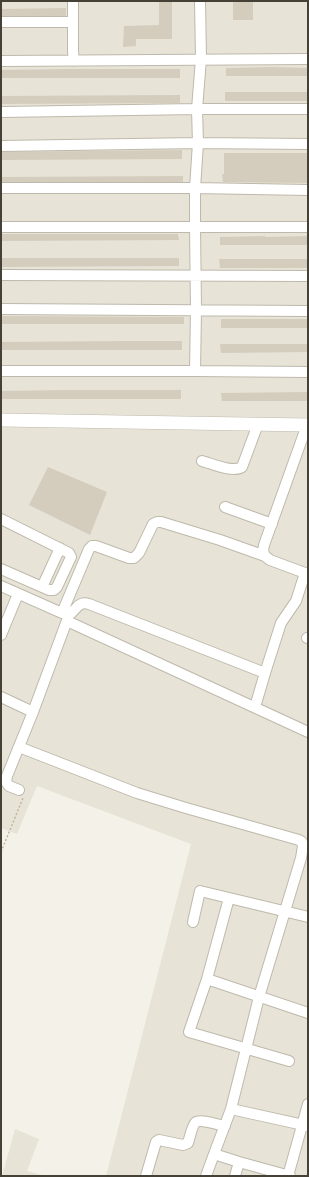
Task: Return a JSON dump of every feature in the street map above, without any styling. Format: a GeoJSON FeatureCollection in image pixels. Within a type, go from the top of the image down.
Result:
{"type":"FeatureCollection","features":[{"type":"Feature","properties":{"kind":"street"},"geometry":{"type":"LineString","coordinates":[[73,1],[74,61]]}},
{"type":"Feature","properties":{"kind":"street"},"geometry":{"type":"LineString","coordinates":[[196,371],[195,188],[198,143],[197,109],[201,59],[200,1]]}},
{"type":"Feature","properties":{"kind":"street"},"geometry":{"type":"LineString","coordinates":[[1,22],[73,22]]}},
{"type":"Feature","properties":{"kind":"street"},"geometry":{"type":"LineString","coordinates":[[1,61],[308,59]]}},
{"type":"Feature","properties":{"kind":"street"},"geometry":{"type":"LineString","coordinates":[[1,112],[308,109]]}},
{"type":"Feature","properties":{"kind":"street"},"geometry":{"type":"LineString","coordinates":[[1,146],[198,143],[308,144]]}},
{"type":"Feature","properties":{"kind":"street"},"geometry":{"type":"LineString","coordinates":[[1,188],[195,188],[308,190]]}},
{"type":"Feature","properties":{"kind":"street"},"geometry":{"type":"LineString","coordinates":[[1,227],[308,227]]}},
{"type":"Feature","properties":{"kind":"street"},"geometry":{"type":"LineString","coordinates":[[1,275],[308,276]]}},
{"type":"Feature","properties":{"kind":"street"},"geometry":{"type":"LineString","coordinates":[[1,309],[196,309],[308,311]]}},
{"type":"Feature","properties":{"kind":"street"},"geometry":{"type":"LineString","coordinates":[[1,371],[308,372]]}},
{"type":"Feature","properties":{"kind":"street"},"geometry":{"type":"LineString","coordinates":[[1,420],[308,425],[264,545],[263,551],[265,556]]}},
{"type":"Feature","properties":{"kind":"street"},"geometry":{"type":"LineString","coordinates":[[202,461],[233,470],[238,470],[242,467],[258,424]]}},
{"type":"Feature","properties":{"kind":"street"},"geometry":{"type":"LineString","coordinates":[[225,507],[272,524]]}},
{"type":"Feature","properties":{"kind":"street"},"geometry":{"type":"LineString","coordinates":[[1,519],[70,553],[71,557],[57,587],[54,590],[49,590],[1,569]]}},
{"type":"Feature","properties":{"kind":"street"},"geometry":{"type":"LineString","coordinates":[[19,790],[9,786],[6,782],[7,776],[33,712],[89,549],[92,546],[96,546],[129,558],[134,558],[139,552],[153,524],[157,522],[220,540],[265,556],[270,560],[306,569],[296,601],[281,623],[255,707]]}},
{"type":"Feature","properties":{"kind":"street"},"geometry":{"type":"LineString","coordinates":[[1,586],[308,732]]}},
{"type":"Feature","properties":{"kind":"street"},"geometry":{"type":"LineString","coordinates":[[1,635],[18,594]]}},
{"type":"Feature","properties":{"kind":"street"},"geometry":{"type":"LineString","coordinates":[[66,616],[74,611],[78,605],[83,603],[89,604],[265,674]]}},
{"type":"Feature","properties":{"kind":"street"},"geometry":{"type":"LineString","coordinates":[[1,697],[33,712]]}},
{"type":"Feature","properties":{"kind":"street"},"geometry":{"type":"LineString","coordinates":[[19,746],[137,793],[302,842],[304,860],[285,911],[259,997],[231,1109],[206,1176]]}},
{"type":"Feature","properties":{"kind":"street"},"geometry":{"type":"LineString","coordinates":[[193,922],[200,891],[308,917]]}},
{"type":"Feature","properties":{"kind":"street"},"geometry":{"type":"LineString","coordinates":[[229,898],[207,979],[189,1032],[289,1062]]}},
{"type":"Feature","properties":{"kind":"street"},"geometry":{"type":"LineString","coordinates":[[207,979],[308,1013]]}},
{"type":"Feature","properties":{"kind":"street"},"geometry":{"type":"LineString","coordinates":[[214,1154],[289,1176],[305,1125],[308,1104]]}},
{"type":"Feature","properties":{"kind":"street"},"geometry":{"type":"LineString","coordinates":[[231,1109],[305,1125]]}},
{"type":"Feature","properties":{"kind":"street"},"geometry":{"type":"LineString","coordinates":[[146,1176],[156,1142],[159,1140],[183,1145],[188,1143],[194,1125],[200,1120],[225,1126]]}},
{"type":"Feature","properties":{"kind":"street"},"geometry":{"type":"LineString","coordinates":[[235,1176],[239,1162]]}},
{"type":"Feature","properties":{"kind":"path"},"geometry":{"type":"LineString","coordinates":[[1,852],[23,799],[23,794],[19,790]]}},
{"type":"Feature","properties":{"kind":"shaded area"},"geometry":{"type":"Polygon","coordinates":[[[1,1],[308,1],[308,1176],[106,1176],[191,844],[37,786],[17,834],[1,828],[1,1]]]}},
{"type":"Feature","properties":{"kind":"shaded area"},"geometry":{"type":"Polygon","coordinates":[[[15,1129],[39,1139],[27,1171],[46,1176],[2,1176],[15,1129]]]}},
{"type":"Feature","properties":{"kind":"building"},"geometry":{"type":"Polygon","coordinates":[[[159,1],[172,1],[172,39],[136,39],[136,46],[123,47],[124,26],[159,25],[159,1]]]}},
{"type":"Feature","properties":{"kind":"building"},"geometry":{"type":"Polygon","coordinates":[[[233,1],[253,1],[253,20],[233,20],[233,1]]]}},
{"type":"Feature","properties":{"kind":"building"},"geometry":{"type":"Polygon","coordinates":[[[66,8],[66,16],[1,16],[1,9],[66,8]]]}},
{"type":"Feature","properties":{"kind":"building"},"geometry":{"type":"Polygon","coordinates":[[[226,68],[308,68],[308,76],[226,76],[226,68]]]}},
{"type":"Feature","properties":{"kind":"building"},"geometry":{"type":"Polygon","coordinates":[[[180,69],[180,78],[1,78],[1,70],[180,69]]]}},
{"type":"Feature","properties":{"kind":"building"},"geometry":{"type":"Polygon","coordinates":[[[225,92],[308,92],[308,101],[225,101],[225,92]]]}},
{"type":"Feature","properties":{"kind":"building"},"geometry":{"type":"Polygon","coordinates":[[[180,95],[180,103],[1,104],[1,96],[180,95]]]}},
{"type":"Feature","properties":{"kind":"building"},"geometry":{"type":"Polygon","coordinates":[[[182,150],[182,159],[1,160],[1,152],[182,150]]]}},
{"type":"Feature","properties":{"kind":"building"},"geometry":{"type":"Polygon","coordinates":[[[224,153],[308,153],[308,183],[223,182],[222,174],[224,174],[224,153]]]}},
{"type":"Feature","properties":{"kind":"building"},"geometry":{"type":"Polygon","coordinates":[[[183,176],[183,182],[1,182],[1,177],[183,176]]]}},
{"type":"Feature","properties":{"kind":"building"},"geometry":{"type":"Polygon","coordinates":[[[1,234],[178,234],[179,240],[1,241],[1,234]]]}},
{"type":"Feature","properties":{"kind":"building"},"geometry":{"type":"Polygon","coordinates":[[[308,236],[308,245],[220,245],[220,237],[308,236]]]}},
{"type":"Feature","properties":{"kind":"building"},"geometry":{"type":"Polygon","coordinates":[[[1,258],[179,258],[179,266],[1,267],[1,258]]]}},
{"type":"Feature","properties":{"kind":"building"},"geometry":{"type":"Polygon","coordinates":[[[219,259],[308,259],[308,268],[220,268],[219,259]]]}},
{"type":"Feature","properties":{"kind":"building"},"geometry":{"type":"Polygon","coordinates":[[[1,316],[184,317],[184,324],[1,324],[1,316]]]}},
{"type":"Feature","properties":{"kind":"building"},"geometry":{"type":"Polygon","coordinates":[[[221,319],[308,319],[308,328],[221,328],[221,319]]]}},
{"type":"Feature","properties":{"kind":"building"},"geometry":{"type":"Polygon","coordinates":[[[182,341],[182,350],[1,350],[1,342],[182,341]]]}},
{"type":"Feature","properties":{"kind":"building"},"geometry":{"type":"Polygon","coordinates":[[[220,344],[308,344],[308,352],[221,353],[220,344]]]}},
{"type":"Feature","properties":{"kind":"building"},"geometry":{"type":"Polygon","coordinates":[[[181,390],[181,399],[1,399],[1,391],[181,390]]]}},
{"type":"Feature","properties":{"kind":"building"},"geometry":{"type":"Polygon","coordinates":[[[308,392],[308,401],[222,401],[221,393],[308,392]]]}},
{"type":"Feature","properties":{"kind":"building"},"geometry":{"type":"Polygon","coordinates":[[[48,467],[107,492],[90,535],[29,505],[48,467]]]}}]}
